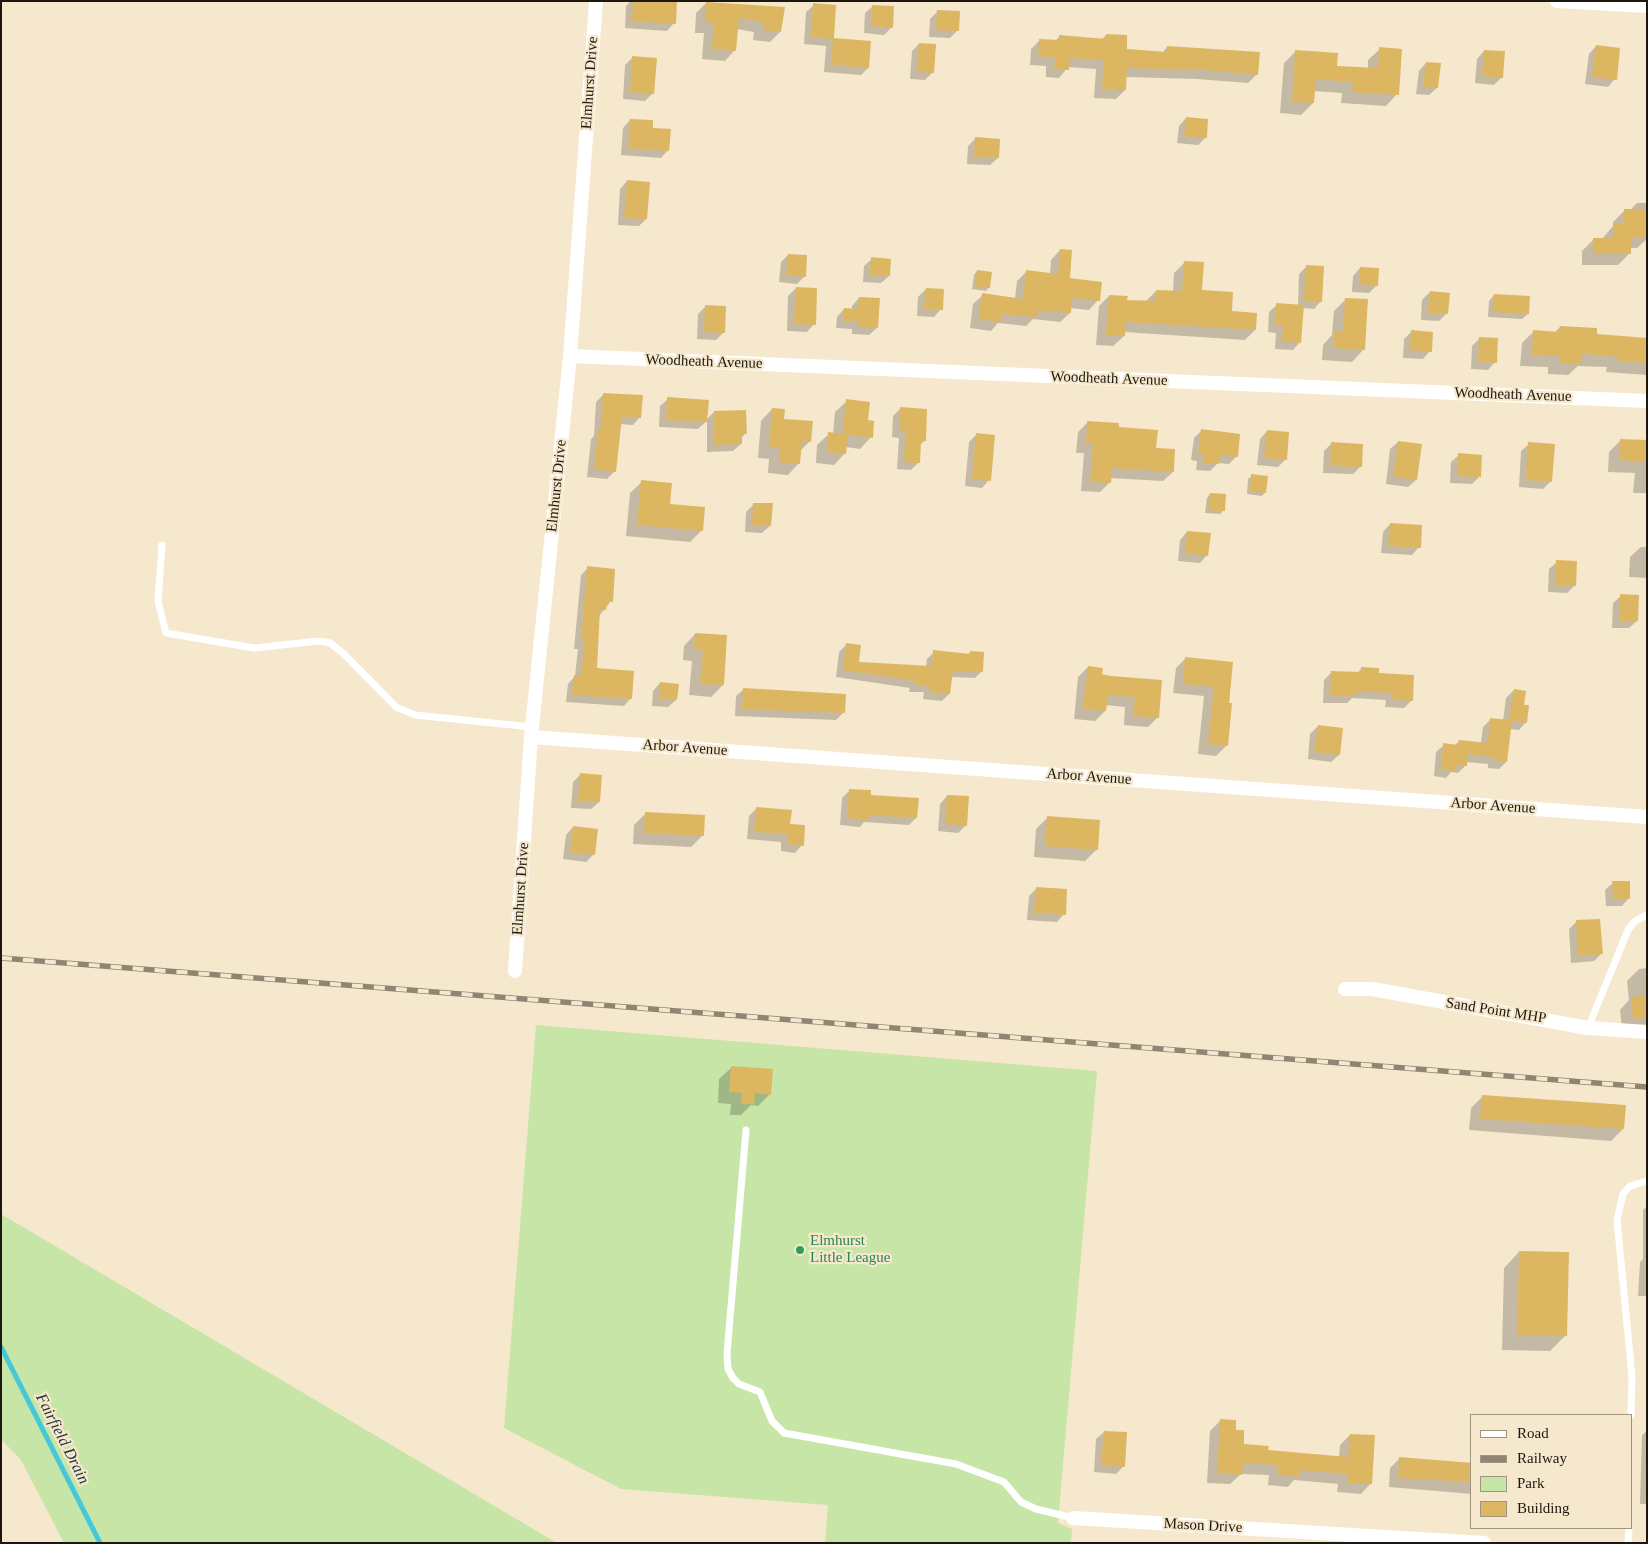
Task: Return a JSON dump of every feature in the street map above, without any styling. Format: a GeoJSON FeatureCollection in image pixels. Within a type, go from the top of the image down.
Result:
{"type":"FeatureCollection","features":[{"type":"Feature","properties":{"kind":"street","name":"Elmhurst Drive"},"geometry":{"type":"LineString","coordinates":[[516,971],[531,732],[570,356],[596,1]]}},
{"type":"Feature","properties":{"kind":"street"},"geometry":{"type":"LineString","coordinates":[[1557,1],[1647,6]]}},
{"type":"Feature","properties":{"kind":"street","name":"Woodheath Avenue"},"geometry":{"type":"LineString","coordinates":[[570,356],[1647,401]]}},
{"type":"Feature","properties":{"kind":"street","name":"Arbor Avenue"},"geometry":{"type":"LineString","coordinates":[[531,732],[1647,816]]}},
{"type":"Feature","properties":{"kind":"street","name":"Sand Point MHP"},"geometry":{"type":"LineString","coordinates":[[1345,989],[1372,989],[1588,1028],[1647,1032]]}},
{"type":"Feature","properties":{"kind":"street","name":"Mason Drive"},"geometry":{"type":"LineString","coordinates":[[1072,1518],[1484,1543]]}},
{"type":"Feature","properties":{"kind":"lane"},"geometry":{"type":"LineString","coordinates":[[162,546],[158,601],[166,633],[254,648],[319,640],[330,643],[344,654],[396,707],[415,715],[531,732]]}},
{"type":"Feature","properties":{"kind":"lane"},"geometry":{"type":"LineString","coordinates":[[1588,1028],[1628,930],[1635,921],[1647,915]]}},
{"type":"Feature","properties":{"kind":"lane"},"geometry":{"type":"LineString","coordinates":[[746,1130],[728,1354],[728,1369],[733,1378],[739,1384],[760,1392],[772,1421],[784,1433],[956,1464],[1004,1482],[1021,1502],[1036,1509],[1072,1518]]}},
{"type":"Feature","properties":{"kind":"lane"},"geometry":{"type":"LineString","coordinates":[[1631,1414],[1632,1376],[1617,1220],[1623,1194],[1630,1186],[1647,1181]]}},
{"type":"Feature","properties":{"kind":"lane"},"geometry":{"type":"LineString","coordinates":[[1628,1543],[1629,1529]]}},
{"type":"Feature","properties":{"kind":"green space","name":"Elmhurst Little League"},"geometry":{"type":"Polygon","coordinates":[[[536,1025],[1097,1071],[1058,1523],[1072,1529],[1071,1543],[825,1543],[828,1505],[621,1489],[504,1428],[536,1025]]]}},
{"type":"Feature","properties":{"kind":"green space"},"geometry":{"type":"Polygon","coordinates":[[[1,1214],[557,1543],[64,1543],[21,1460],[1,1439],[1,1214]]]}},
{"type":"Feature","properties":{"kind":"building"},"geometry":{"type":"Polygon","coordinates":[[[633,1],[677,1],[676,24],[632,21],[633,1]]]}},
{"type":"Feature","properties":{"kind":"building"},"geometry":{"type":"Polygon","coordinates":[[[706,2],[785,7],[781,32],[763,30],[764,22],[739,18],[736,51],[712,49],[714,23],[705,22],[706,2]]]}},
{"type":"Feature","properties":{"kind":"building"},"geometry":{"type":"Polygon","coordinates":[[[813,3],[836,5],[834,38],[871,41],[869,68],[831,65],[833,39],[811,37],[813,3]]]}},
{"type":"Feature","properties":{"kind":"building"},"geometry":{"type":"Polygon","coordinates":[[[872,5],[894,6],[893,28],[871,26],[872,5]]]}},
{"type":"Feature","properties":{"kind":"building"},"geometry":{"type":"Polygon","coordinates":[[[937,10],[960,11],[959,31],[936,30],[937,10]]]}},
{"type":"Feature","properties":{"kind":"building"},"geometry":{"type":"Polygon","coordinates":[[[1106,34],[1127,35],[1127,49],[1167,52],[1167,46],[1260,52],[1258,75],[1206,70],[1127,68],[1126,90],[1102,89],[1104,60],[1070,58],[1069,70],[1054,69],[1055,58],[1038,56],[1039,39],[1059,40],[1059,35],[1106,39],[1106,34]]]}},
{"type":"Feature","properties":{"kind":"building"},"geometry":{"type":"Polygon","coordinates":[[[919,43],[936,44],[934,73],[917,72],[919,43]]]}},
{"type":"Feature","properties":{"kind":"building"},"geometry":{"type":"Polygon","coordinates":[[[1596,45],[1620,48],[1617,80],[1592,77],[1596,45]]]}},
{"type":"Feature","properties":{"kind":"building"},"geometry":{"type":"Polygon","coordinates":[[[1379,47],[1402,49],[1399,95],[1352,92],[1353,82],[1316,79],[1314,103],[1292,102],[1295,50],[1338,53],[1337,66],[1378,68],[1379,47]]]}},
{"type":"Feature","properties":{"kind":"building"},"geometry":{"type":"Polygon","coordinates":[[[1484,50],[1505,51],[1503,78],[1482,76],[1484,50]]]}},
{"type":"Feature","properties":{"kind":"building"},"geometry":{"type":"Polygon","coordinates":[[[632,56],[657,58],[654,94],[630,92],[632,56]]]}},
{"type":"Feature","properties":{"kind":"building"},"geometry":{"type":"Polygon","coordinates":[[[1426,62],[1441,63],[1438,88],[1423,87],[1426,62]]]}},
{"type":"Feature","properties":{"kind":"building"},"geometry":{"type":"Polygon","coordinates":[[[1186,117],[1208,119],[1207,138],[1184,136],[1186,117]]]}},
{"type":"Feature","properties":{"kind":"building"},"geometry":{"type":"Polygon","coordinates":[[[630,119],[653,120],[653,128],[671,129],[669,151],[628,148],[630,119]]]}},
{"type":"Feature","properties":{"kind":"building"},"geometry":{"type":"Polygon","coordinates":[[[975,137],[1000,139],[999,158],[974,157],[975,137]]]}},
{"type":"Feature","properties":{"kind":"building"},"geometry":{"type":"Polygon","coordinates":[[[627,180],[650,182],[647,219],[624,218],[627,180]]]}},
{"type":"Feature","properties":{"kind":"building"},"geometry":{"type":"Polygon","coordinates":[[[1624,209],[1647,209],[1647,237],[1631,237],[1631,254],[1593,254],[1593,238],[1613,238],[1613,224],[1624,224],[1624,209]]]}},
{"type":"Feature","properties":{"kind":"building"},"geometry":{"type":"Polygon","coordinates":[[[1060,249],[1072,250],[1070,278],[1102,282],[1100,301],[1072,298],[1071,313],[1037,310],[1037,317],[1002,314],[1001,322],[979,319],[982,293],[1023,299],[1026,270],[1058,274],[1060,249]]]}},
{"type":"Feature","properties":{"kind":"building"},"geometry":{"type":"Polygon","coordinates":[[[788,254],[807,255],[806,277],[786,275],[788,254]]]}},
{"type":"Feature","properties":{"kind":"building"},"geometry":{"type":"Polygon","coordinates":[[[871,257],[891,259],[890,276],[870,275],[871,257]]]}},
{"type":"Feature","properties":{"kind":"building"},"geometry":{"type":"Polygon","coordinates":[[[1184,261],[1204,262],[1202,290],[1233,292],[1232,311],[1257,313],[1256,330],[1126,322],[1125,336],[1106,335],[1109,295],[1128,296],[1127,300],[1155,301],[1156,290],[1182,291],[1184,261]]]}},
{"type":"Feature","properties":{"kind":"building"},"geometry":{"type":"Polygon","coordinates":[[[1306,265],[1324,266],[1322,302],[1304,301],[1306,265]]]}},
{"type":"Feature","properties":{"kind":"building"},"geometry":{"type":"Polygon","coordinates":[[[1360,267],[1379,268],[1378,286],[1359,284],[1360,267]]]}},
{"type":"Feature","properties":{"kind":"building"},"geometry":{"type":"Polygon","coordinates":[[[977,270],[992,272],[990,288],[975,286],[977,270]]]}},
{"type":"Feature","properties":{"kind":"building"},"geometry":{"type":"Polygon","coordinates":[[[796,287],[817,288],[816,325],[794,324],[796,287]]]}},
{"type":"Feature","properties":{"kind":"building"},"geometry":{"type":"Polygon","coordinates":[[[926,288],[944,289],[943,310],[924,309],[926,288]]]}},
{"type":"Feature","properties":{"kind":"building"},"geometry":{"type":"Polygon","coordinates":[[[1430,291],[1450,293],[1448,314],[1428,313],[1430,291]]]}},
{"type":"Feature","properties":{"kind":"building"},"geometry":{"type":"Polygon","coordinates":[[[1494,294],[1530,296],[1529,314],[1493,312],[1494,294]]]}},
{"type":"Feature","properties":{"kind":"building"},"geometry":{"type":"Polygon","coordinates":[[[859,297],[880,298],[878,328],[859,327],[859,322],[843,321],[844,308],[858,309],[859,297]]]}},
{"type":"Feature","properties":{"kind":"building"},"geometry":{"type":"Polygon","coordinates":[[[1345,298],[1368,299],[1365,350],[1333,348],[1334,332],[1343,332],[1345,298]]]}},
{"type":"Feature","properties":{"kind":"building"},"geometry":{"type":"Polygon","coordinates":[[[1276,303],[1304,305],[1301,343],[1282,341],[1283,325],[1275,325],[1276,303]]]}},
{"type":"Feature","properties":{"kind":"building"},"geometry":{"type":"Polygon","coordinates":[[[705,305],[726,306],[725,333],[704,332],[705,305]]]}},
{"type":"Feature","properties":{"kind":"building"},"geometry":{"type":"Polygon","coordinates":[[[1560,326],[1597,328],[1597,334],[1647,338],[1647,363],[1618,361],[1618,356],[1582,354],[1581,364],[1559,363],[1559,356],[1532,355],[1533,330],[1559,332],[1560,326]]]}},
{"type":"Feature","properties":{"kind":"building"},"geometry":{"type":"Polygon","coordinates":[[[1411,330],[1433,332],[1432,352],[1410,350],[1411,330]]]}},
{"type":"Feature","properties":{"kind":"building"},"geometry":{"type":"Polygon","coordinates":[[[1479,337],[1498,338],[1497,363],[1478,362],[1479,337]]]}},
{"type":"Feature","properties":{"kind":"building"},"geometry":{"type":"Polygon","coordinates":[[[603,393],[643,395],[641,418],[622,417],[616,472],[594,469],[598,430],[601,430],[603,393]]]}},
{"type":"Feature","properties":{"kind":"building"},"geometry":{"type":"Polygon","coordinates":[[[667,397],[709,400],[707,422],[666,420],[667,397]]]}},
{"type":"Feature","properties":{"kind":"building"},"geometry":{"type":"Polygon","coordinates":[[[846,399],[870,402],[868,420],[874,421],[873,438],[848,435],[846,454],[827,452],[828,432],[843,434],[846,399]]]}},
{"type":"Feature","properties":{"kind":"building"},"geometry":{"type":"Polygon","coordinates":[[[900,407],[927,409],[926,441],[921,441],[920,463],[904,462],[906,431],[899,430],[900,407]]]}},
{"type":"Feature","properties":{"kind":"building"},"geometry":{"type":"Polygon","coordinates":[[[772,408],[785,409],[784,419],[813,421],[811,442],[802,441],[800,464],[779,462],[780,448],[769,447],[772,408]]]}},
{"type":"Feature","properties":{"kind":"building"},"geometry":{"type":"Polygon","coordinates":[[[746,410],[747,434],[742,434],[742,444],[714,445],[714,411],[746,410]]]}},
{"type":"Feature","properties":{"kind":"building"},"geometry":{"type":"Polygon","coordinates":[[[1087,421],[1119,423],[1119,427],[1158,430],[1156,448],[1175,449],[1174,472],[1112,468],[1111,483],[1090,482],[1093,444],[1086,443],[1087,421]]]}},
{"type":"Feature","properties":{"kind":"building"},"geometry":{"type":"Polygon","coordinates":[[[1201,429],[1240,434],[1238,457],[1220,455],[1219,464],[1203,463],[1204,454],[1198,453],[1201,429]]]}},
{"type":"Feature","properties":{"kind":"building"},"geometry":{"type":"Polygon","coordinates":[[[1267,430],[1289,432],[1287,460],[1264,458],[1267,430]]]}},
{"type":"Feature","properties":{"kind":"building"},"geometry":{"type":"Polygon","coordinates":[[[976,433],[995,435],[991,481],[972,479],[976,433]]]}},
{"type":"Feature","properties":{"kind":"building"},"geometry":{"type":"Polygon","coordinates":[[[1620,439],[1647,440],[1647,462],[1619,460],[1620,439]]]}},
{"type":"Feature","properties":{"kind":"building"},"geometry":{"type":"Polygon","coordinates":[[[1398,441],[1422,444],[1417,480],[1393,477],[1398,441]]]}},
{"type":"Feature","properties":{"kind":"building"},"geometry":{"type":"Polygon","coordinates":[[[1331,442],[1363,444],[1362,467],[1330,466],[1331,442]]]}},
{"type":"Feature","properties":{"kind":"building"},"geometry":{"type":"Polygon","coordinates":[[[1528,442],[1555,444],[1552,482],[1526,480],[1528,442]]]}},
{"type":"Feature","properties":{"kind":"building"},"geometry":{"type":"Polygon","coordinates":[[[1458,453],[1482,455],[1481,477],[1457,476],[1458,453]]]}},
{"type":"Feature","properties":{"kind":"building"},"geometry":{"type":"Polygon","coordinates":[[[1251,474],[1268,476],[1266,493],[1250,491],[1251,474]]]}},
{"type":"Feature","properties":{"kind":"building"},"geometry":{"type":"Polygon","coordinates":[[[641,480],[672,483],[670,504],[705,507],[703,531],[637,525],[641,480]]]}},
{"type":"Feature","properties":{"kind":"building"},"geometry":{"type":"Polygon","coordinates":[[[1210,493],[1226,494],[1225,511],[1208,510],[1210,493]]]}},
{"type":"Feature","properties":{"kind":"building"},"geometry":{"type":"Polygon","coordinates":[[[753,503],[773,503],[771,526],[752,525],[753,503]]]}},
{"type":"Feature","properties":{"kind":"building"},"geometry":{"type":"Polygon","coordinates":[[[1390,523],[1422,525],[1421,548],[1388,546],[1390,523]]]}},
{"type":"Feature","properties":{"kind":"building"},"geometry":{"type":"Polygon","coordinates":[[[1187,531],[1211,533],[1208,556],[1185,553],[1187,531]]]}},
{"type":"Feature","properties":{"kind":"building"},"geometry":{"type":"Polygon","coordinates":[[[1556,560],[1577,561],[1576,586],[1555,585],[1556,560]]]}},
{"type":"Feature","properties":{"kind":"building"},"geometry":{"type":"Polygon","coordinates":[[[587,566],[615,569],[613,602],[607,601],[606,610],[600,610],[597,668],[634,671],[632,699],[572,695],[574,675],[581,676],[585,642],[581,642],[587,566]]]}},
{"type":"Feature","properties":{"kind":"building"},"geometry":{"type":"Polygon","coordinates":[[[1620,594],[1639,595],[1638,621],[1619,621],[1620,594]]]}},
{"type":"Feature","properties":{"kind":"building"},"geometry":{"type":"Polygon","coordinates":[[[695,633],[727,635],[724,685],[700,684],[703,650],[694,649],[695,633]]]}},
{"type":"Feature","properties":{"kind":"building"},"geometry":{"type":"Polygon","coordinates":[[[846,643],[861,645],[859,662],[932,666],[933,650],[970,654],[970,651],[984,652],[983,672],[953,671],[950,694],[929,692],[930,686],[916,685],[916,681],[843,670],[846,643]]]}},
{"type":"Feature","properties":{"kind":"building"},"geometry":{"type":"Polygon","coordinates":[[[1185,657],[1233,662],[1229,703],[1232,703],[1228,746],[1208,744],[1214,687],[1183,684],[1185,657]]]}},
{"type":"Feature","properties":{"kind":"building"},"geometry":{"type":"Polygon","coordinates":[[[1088,666],[1103,668],[1102,674],[1110,676],[1162,680],[1159,718],[1133,716],[1135,697],[1108,695],[1106,711],[1083,709],[1088,666]]]}},
{"type":"Feature","properties":{"kind":"building"},"geometry":{"type":"Polygon","coordinates":[[[1361,667],[1379,668],[1379,673],[1414,675],[1413,701],[1392,699],[1393,693],[1356,691],[1356,696],[1330,695],[1331,671],[1361,672],[1361,667]]]}},
{"type":"Feature","properties":{"kind":"building"},"geometry":{"type":"Polygon","coordinates":[[[660,682],[679,684],[677,700],[659,699],[660,682]]]}},
{"type":"Feature","properties":{"kind":"building"},"geometry":{"type":"Polygon","coordinates":[[[743,688],[846,694],[845,713],[742,709],[743,688]]]}},
{"type":"Feature","properties":{"kind":"building"},"geometry":{"type":"Polygon","coordinates":[[[1514,689],[1526,691],[1524,705],[1529,705],[1527,723],[1512,721],[1507,762],[1495,761],[1495,757],[1468,754],[1467,766],[1456,765],[1455,771],[1441,769],[1443,743],[1458,745],[1459,740],[1488,743],[1490,718],[1509,720],[1514,689]]]}},
{"type":"Feature","properties":{"kind":"building"},"geometry":{"type":"Polygon","coordinates":[[[1318,725],[1343,728],[1340,755],[1314,752],[1318,725]]]}},
{"type":"Feature","properties":{"kind":"building"},"geometry":{"type":"Polygon","coordinates":[[[580,773],[602,775],[600,802],[578,801],[580,773]]]}},
{"type":"Feature","properties":{"kind":"building"},"geometry":{"type":"Polygon","coordinates":[[[849,789],[871,790],[871,795],[919,798],[917,818],[869,815],[869,820],[847,818],[849,789]]]}},
{"type":"Feature","properties":{"kind":"building"},"geometry":{"type":"Polygon","coordinates":[[[947,795],[969,796],[967,826],[945,824],[947,795]]]}},
{"type":"Feature","properties":{"kind":"building"},"geometry":{"type":"Polygon","coordinates":[[[756,807],[792,810],[790,824],[805,825],[804,846],[787,844],[788,834],[754,832],[756,807]]]}},
{"type":"Feature","properties":{"kind":"building"},"geometry":{"type":"Polygon","coordinates":[[[645,812],[705,815],[704,836],[644,833],[645,812]]]}},
{"type":"Feature","properties":{"kind":"building"},"geometry":{"type":"Polygon","coordinates":[[[1047,816],[1100,820],[1098,850],[1045,846],[1047,816]]]}},
{"type":"Feature","properties":{"kind":"building"},"geometry":{"type":"Polygon","coordinates":[[[573,826],[598,829],[595,855],[570,852],[573,826]]]}},
{"type":"Feature","properties":{"kind":"building"},"geometry":{"type":"Polygon","coordinates":[[[1612,881],[1630,881],[1630,899],[1613,899],[1612,881]]]}},
{"type":"Feature","properties":{"kind":"building"},"geometry":{"type":"Polygon","coordinates":[[[1036,887],[1067,889],[1066,915],[1034,913],[1036,887]]]}},
{"type":"Feature","properties":{"kind":"building"},"geometry":{"type":"Polygon","coordinates":[[[1600,919],[1603,954],[1578,956],[1576,920],[1600,919]]]}},
{"type":"Feature","properties":{"kind":"building"},"geometry":{"type":"Polygon","coordinates":[[[1647,995],[1647,1018],[1633,1019],[1631,997],[1647,995]]]}},
{"type":"Feature","properties":{"kind":"building"},"geometry":{"type":"Polygon","coordinates":[[[731,1066],[773,1069],[771,1095],[755,1093],[754,1104],[741,1104],[742,1093],[729,1092],[731,1066]]]}},
{"type":"Feature","properties":{"kind":"building"},"geometry":{"type":"Polygon","coordinates":[[[1482,1095],[1626,1105],[1624,1129],[1480,1119],[1482,1095]]]}},
{"type":"Feature","properties":{"kind":"building"},"geometry":{"type":"Polygon","coordinates":[[[1519,1251],[1569,1252],[1567,1336],[1517,1335],[1519,1251]]]}},
{"type":"Feature","properties":{"kind":"building"},"geometry":{"type":"Polygon","coordinates":[[[1220,1419],[1236,1420],[1236,1430],[1244,1430],[1244,1444],[1269,1446],[1268,1450],[1348,1457],[1350,1434],[1375,1435],[1372,1484],[1347,1483],[1348,1474],[1300,1470],[1299,1477],[1278,1475],[1278,1465],[1243,1463],[1242,1475],[1217,1473],[1220,1419]]]}},
{"type":"Feature","properties":{"kind":"building"},"geometry":{"type":"Polygon","coordinates":[[[1104,1431],[1127,1432],[1125,1467],[1101,1465],[1104,1431]]]}},
{"type":"Feature","properties":{"kind":"building"},"geometry":{"type":"Polygon","coordinates":[[[1399,1457],[1470,1463],[1470,1482],[1398,1478],[1399,1457]]]}},
{"type":"Feature","properties":{"kind":"waterway","name":"Fairfield Drain"},"geometry":{"type":"LineString","coordinates":[[1,1347],[100,1543]]}},
{"type":"Feature","properties":{"kind":"railway"},"geometry":{"type":"LineString","coordinates":[[1,958],[1647,1087]]}},
{"type":"Feature","properties":{"kind":"place","name":"Elmhurst Little League"},"geometry":{"type":"Point","coordinates":[800,1250]}}]}
